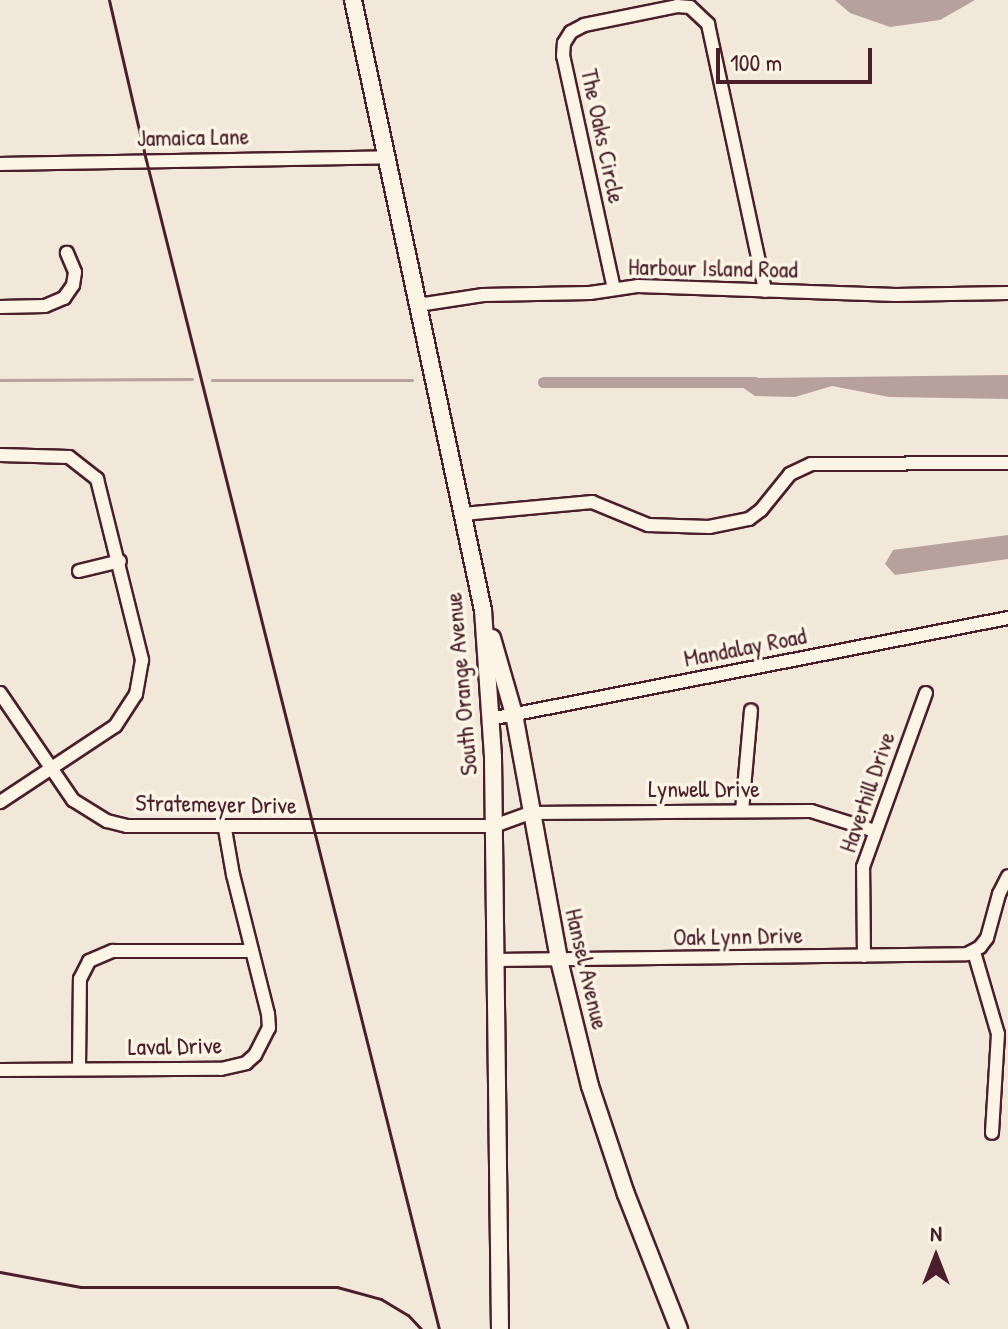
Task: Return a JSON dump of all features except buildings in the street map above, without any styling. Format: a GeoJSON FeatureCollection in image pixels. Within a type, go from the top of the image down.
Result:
{"type":"FeatureCollection","features":[{"type":"Feature","properties":{"kind":"main road","name":"South Orange Avenue"},"geometry":{"type":"LineString","coordinates":[[353,0],[483,610],[494,826],[500,1329]]}},
{"type":"Feature","properties":{"kind":"main road","name":"Hansel Avenue"},"geometry":{"type":"LineString","coordinates":[[483,610],[514,714],[529,813],[559,960],[591,1087],[630,1207],[679,1329]]}},
{"type":"Feature","properties":{"kind":"street","name":"The Oaks Circle"},"geometry":{"type":"LineString","coordinates":[[614,289],[563,56],[564,43],[571,32],[584,25],[677,6],[690,7],[708,24],[765,291]]}},
{"type":"Feature","properties":{"kind":"street","name":"Jamaica Lane"},"geometry":{"type":"LineString","coordinates":[[0,164],[387,157]]}},
{"type":"Feature","properties":{"kind":"street"},"geometry":{"type":"LineString","coordinates":[[0,307],[45,306],[64,298],[73,285],[75,272],[67,253]]}},
{"type":"Feature","properties":{"kind":"street","name":"Harbour Island Road"},"geometry":{"type":"LineString","coordinates":[[418,305],[483,295],[638,286],[896,295],[1008,293]]}},
{"type":"Feature","properties":{"kind":"street"},"geometry":{"type":"LineString","coordinates":[[0,455],[69,457],[97,479],[105,497],[141,651],[136,694],[115,726],[0,802]]}},
{"type":"Feature","properties":{"kind":"street"},"geometry":{"type":"LineString","coordinates":[[463,514],[592,502],[648,525],[709,527],[749,519],[761,510],[790,474],[811,464],[1008,463]]}},
{"type":"Feature","properties":{"kind":"street"},"geometry":{"type":"LineString","coordinates":[[79,571],[120,561]]}},
{"type":"Feature","properties":{"kind":"street","name":"Mandalay Road"},"geometry":{"type":"LineString","coordinates":[[490,719],[1008,618]]}},
{"type":"Feature","properties":{"kind":"street","name":"Stratemeyer Drive"},"geometry":{"type":"LineString","coordinates":[[0,693],[73,800],[107,821],[149,829],[494,826]]}},
{"type":"Feature","properties":{"kind":"street","name":"Haverhill Drive"},"geometry":{"type":"LineString","coordinates":[[864,956],[863,867],[926,693]]}},
{"type":"Feature","properties":{"kind":"street"},"geometry":{"type":"LineString","coordinates":[[742,811],[751,710]]}},
{"type":"Feature","properties":{"kind":"street","name":"Lynwell Drive"},"geometry":{"type":"LineString","coordinates":[[494,826],[529,813],[811,811],[875,831]]}},
{"type":"Feature","properties":{"kind":"street","name":"Laval Drive"},"geometry":{"type":"LineString","coordinates":[[0,1070],[221,1069],[246,1063],[264,1043],[269,1028],[225,829]]}},
{"type":"Feature","properties":{"kind":"street"},"geometry":{"type":"LineString","coordinates":[[992,1133],[998,1034],[977,950],[1008,876]]}},
{"type":"Feature","properties":{"kind":"street","name":"Oak Lynn Drive"},"geometry":{"type":"LineString","coordinates":[[495,960],[864,956],[977,950]]}},
{"type":"Feature","properties":{"kind":"street"},"geometry":{"type":"LineString","coordinates":[[79,1069],[80,979],[89,961],[113,951],[252,951]]}},
{"type":"Feature","properties":{"kind":"shaded area"},"geometry":{"type":"Polygon","coordinates":[[[835,0],[975,0],[940,20],[890,27],[850,13],[835,0]]]}},
{"type":"Feature","properties":{"kind":"shaded area"},"geometry":{"type":"Polygon","coordinates":[[[1008,375],[1008,399],[889,397],[832,386],[795,397],[755,396],[742,387],[742,382],[748,379],[761,378],[1008,375]]]}},
{"type":"Feature","properties":{"kind":"shaded area"},"geometry":{"type":"Polygon","coordinates":[[[1008,535],[1008,559],[895,575],[885,564],[893,550],[1008,535]]]}},
{"type":"Feature","properties":{"kind":"waterway"},"geometry":{"type":"LineString","coordinates":[[0,380],[192,379]]}},
{"type":"Feature","properties":{"kind":"waterway"},"geometry":{"type":"LineString","coordinates":[[212,380],[412,380]]}},
{"type":"Feature","properties":{"kind":"waterway"},"geometry":{"type":"LineString","coordinates":[[543,382],[755,382]]}},
{"type":"Feature","properties":{"kind":"railway"},"geometry":{"type":"LineString","coordinates":[[109,0],[146,160],[439,1329]]}},
{"type":"Feature","properties":{"kind":"railway"},"geometry":{"type":"LineString","coordinates":[[0,1272],[81,1287],[337,1287],[381,1299],[408,1315],[421,1329]]}}]}
